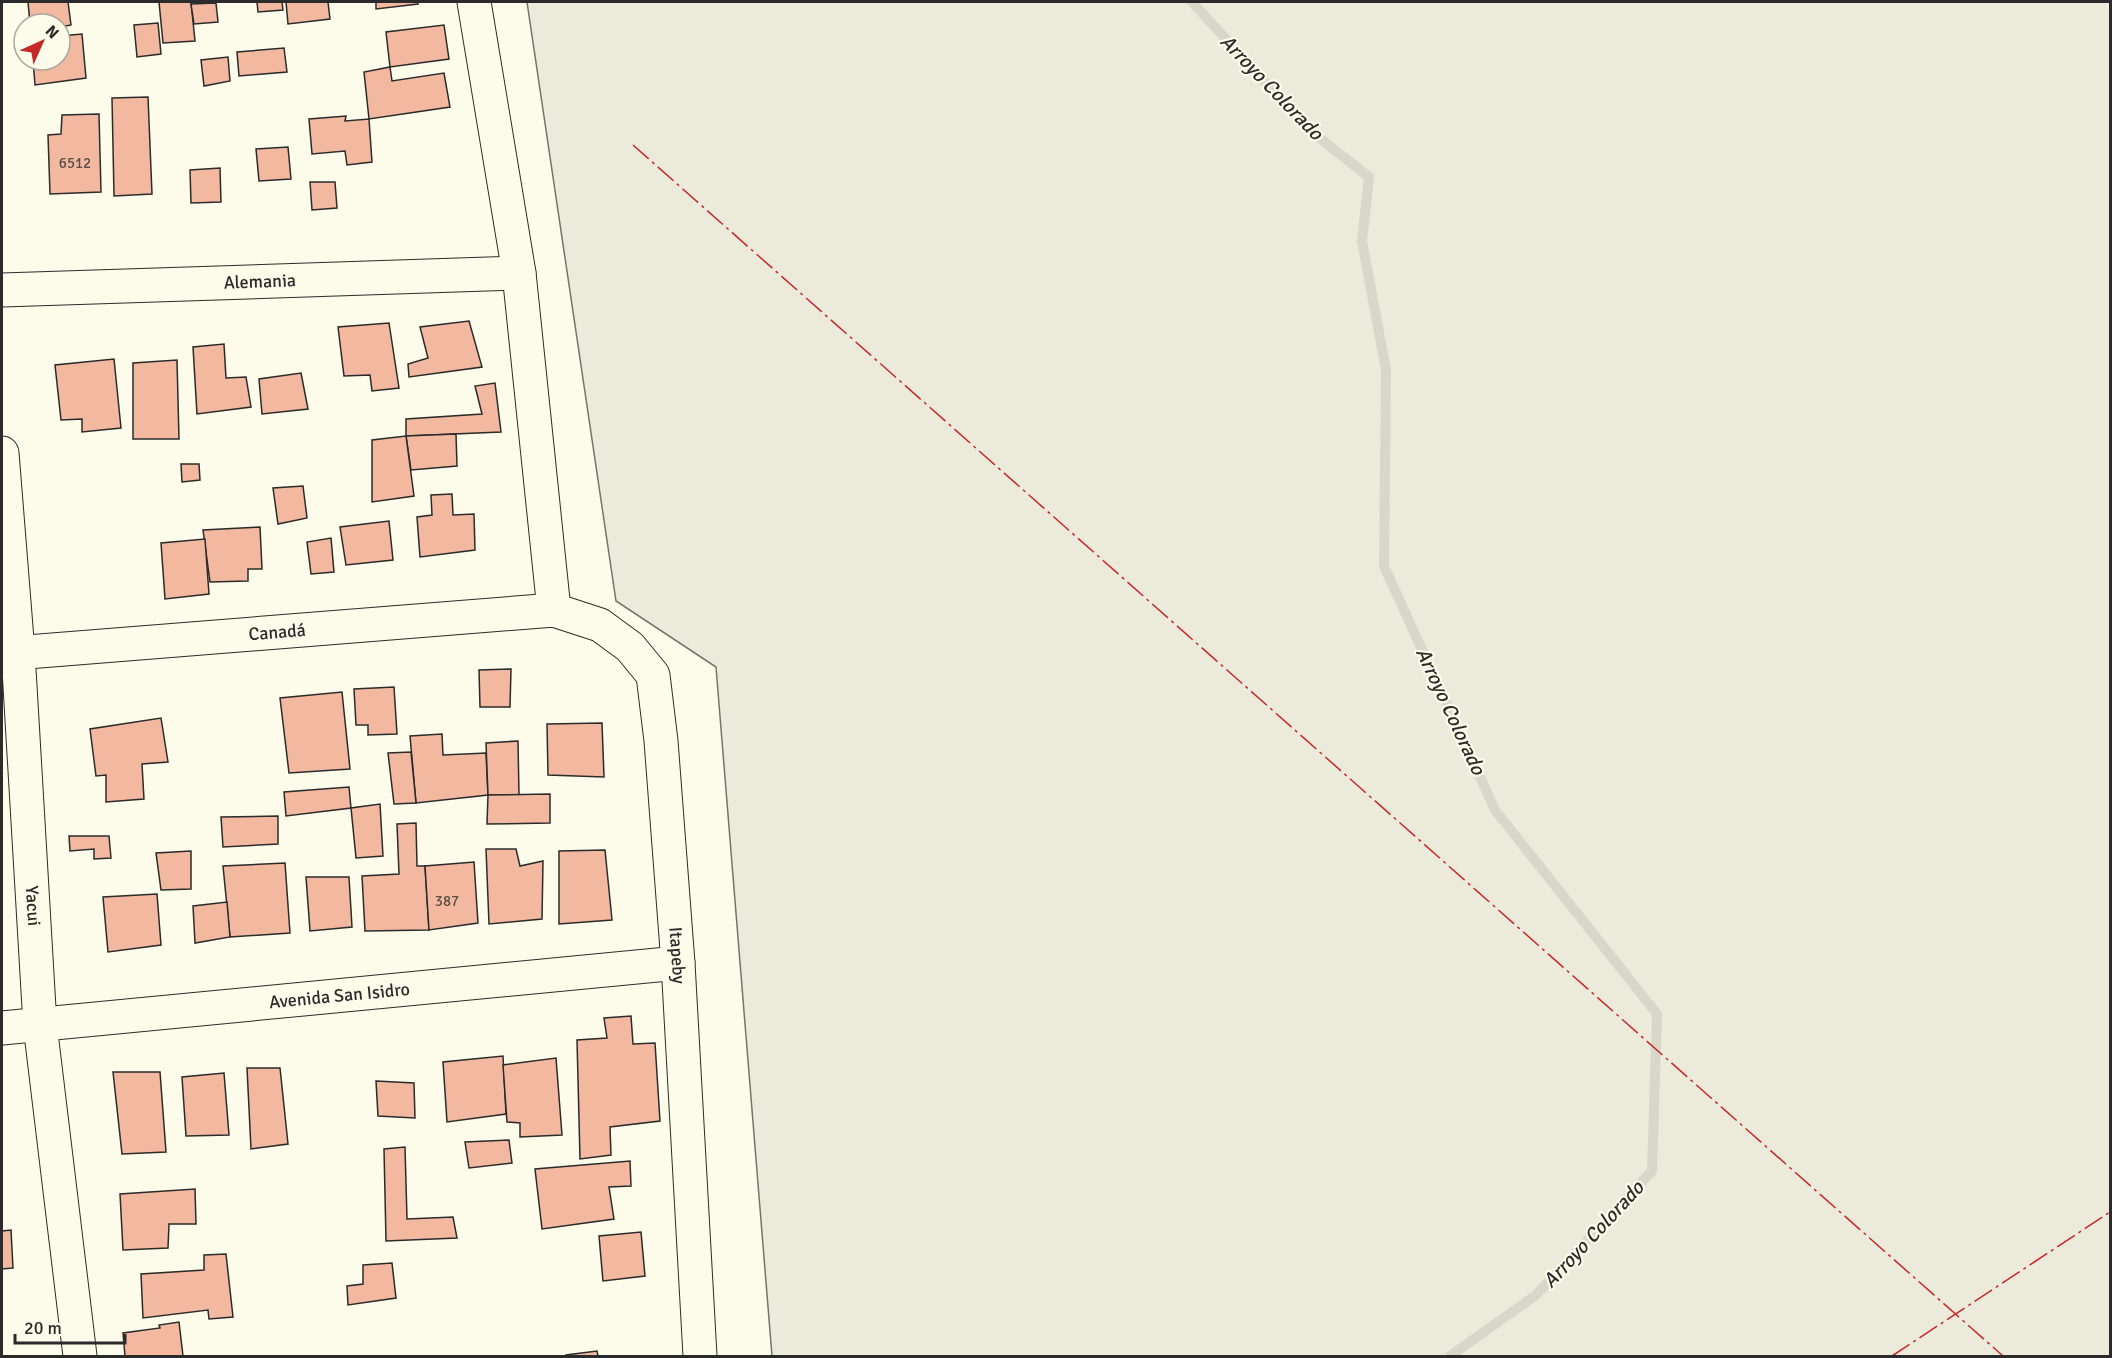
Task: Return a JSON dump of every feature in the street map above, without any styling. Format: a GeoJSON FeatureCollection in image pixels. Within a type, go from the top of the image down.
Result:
{"type":"FeatureCollection","features":[{"type":"Feature","properties":{"kind":"street"},"geometry":{"type":"LineString","coordinates":[[474,2],[519,273],[554,610]]}},
{"type":"Feature","properties":{"kind":"street","name":"Alemania"},"geometry":{"type":"LineString","coordinates":[[2,290],[519,273]]}},
{"type":"Feature","properties":{"kind":"street","name":"Yacui"},"geometry":{"type":"LineString","coordinates":[[2,453],[10,653],[40,1025],[80,1356]]}},
{"type":"Feature","properties":{"kind":"street","name":"Canadá"},"geometry":{"type":"LineString","coordinates":[[10,653],[554,610]]}},
{"type":"Feature","properties":{"kind":"street","name":"Itapeby"},"geometry":{"type":"LineString","coordinates":[[554,610],[600,625],[630,647],[652,675],[661,741],[678,963],[700,1356]]}},
{"type":"Feature","properties":{"kind":"street","name":"Avenida San Isidro"},"geometry":{"type":"LineString","coordinates":[[2,1028],[678,963]]}},
{"type":"Feature","properties":{"kind":"shaded area"},"geometry":{"type":"Polygon","coordinates":[[[527,2],[2110,2],[2110,1356],[772,1356],[716,667],[616,601],[527,2]]]}},
{"type":"Feature","properties":{"kind":"building"},"geometry":{"type":"Polygon","coordinates":[[[28,2],[68,2],[69,12],[29,12],[28,2]]]}},
{"type":"Feature","properties":{"kind":"building"},"geometry":{"type":"Polygon","coordinates":[[[159,2],[191,2],[195,41],[163,43],[159,2]]]}},
{"type":"Feature","properties":{"kind":"building"},"geometry":{"type":"Polygon","coordinates":[[[257,2],[282,2],[283,10],[258,12],[257,2]]]}},
{"type":"Feature","properties":{"kind":"building"},"geometry":{"type":"Polygon","coordinates":[[[286,2],[328,2],[330,19],[288,24],[286,2]]]}},
{"type":"Feature","properties":{"kind":"building"},"geometry":{"type":"Polygon","coordinates":[[[376,2],[418,2],[418,4],[376,9],[376,2]]]}},
{"type":"Feature","properties":{"kind":"building"},"geometry":{"type":"Polygon","coordinates":[[[216,3],[218,22],[194,24],[191,4],[216,3]]]}},
{"type":"Feature","properties":{"kind":"building"},"geometry":{"type":"Polygon","coordinates":[[[158,23],[161,54],[137,57],[134,25],[158,23]]]}},
{"type":"Feature","properties":{"kind":"building"},"geometry":{"type":"Polygon","coordinates":[[[444,25],[449,59],[390,67],[386,32],[444,25]]]}},
{"type":"Feature","properties":{"kind":"building"},"geometry":{"type":"Polygon","coordinates":[[[82,34],[86,78],[35,85],[34,72],[72,72],[72,35],[82,34]]]}},
{"type":"Feature","properties":{"kind":"building"},"geometry":{"type":"Polygon","coordinates":[[[284,48],[287,72],[239,76],[237,52],[284,48]]]}},
{"type":"Feature","properties":{"kind":"building"},"geometry":{"type":"Polygon","coordinates":[[[228,57],[230,81],[204,86],[201,60],[228,57]]]}},
{"type":"Feature","properties":{"kind":"building"},"geometry":{"type":"Polygon","coordinates":[[[390,67],[392,81],[444,73],[450,107],[369,119],[364,72],[390,67]]]}},
{"type":"Feature","properties":{"kind":"building"},"geometry":{"type":"Polygon","coordinates":[[[148,97],[152,194],[114,196],[112,98],[148,97]]]}},
{"type":"Feature","properties":{"kind":"building"},"geometry":{"type":"Polygon","coordinates":[[[99,114],[101,192],[50,194],[48,135],[61,134],[62,115],[99,114]]]}},
{"type":"Feature","properties":{"kind":"building"},"geometry":{"type":"Polygon","coordinates":[[[346,116],[345,121],[369,119],[372,162],[347,165],[345,151],[312,154],[309,119],[346,116]]]}},
{"type":"Feature","properties":{"kind":"building"},"geometry":{"type":"Polygon","coordinates":[[[288,147],[291,179],[259,181],[256,149],[288,147]]]}},
{"type":"Feature","properties":{"kind":"building"},"geometry":{"type":"Polygon","coordinates":[[[220,168],[221,202],[191,203],[190,170],[220,168]]]}},
{"type":"Feature","properties":{"kind":"building"},"geometry":{"type":"Polygon","coordinates":[[[310,182],[335,182],[337,208],[312,210],[310,182]]]}},
{"type":"Feature","properties":{"kind":"building"},"geometry":{"type":"Polygon","coordinates":[[[469,321],[482,367],[409,377],[408,364],[428,358],[420,327],[469,321]]]}},
{"type":"Feature","properties":{"kind":"building"},"geometry":{"type":"Polygon","coordinates":[[[389,323],[399,388],[372,391],[370,375],[344,376],[338,327],[389,323]]]}},
{"type":"Feature","properties":{"kind":"building"},"geometry":{"type":"Polygon","coordinates":[[[224,344],[226,378],[246,377],[251,407],[197,414],[193,347],[224,344]]]}},
{"type":"Feature","properties":{"kind":"building"},"geometry":{"type":"Polygon","coordinates":[[[114,359],[121,428],[82,432],[82,419],[61,420],[55,365],[114,359]]]}},
{"type":"Feature","properties":{"kind":"building"},"geometry":{"type":"Polygon","coordinates":[[[177,360],[179,439],[133,439],[133,363],[177,360]]]}},
{"type":"Feature","properties":{"kind":"building"},"geometry":{"type":"Polygon","coordinates":[[[301,373],[308,409],[262,414],[259,379],[301,373]]]}},
{"type":"Feature","properties":{"kind":"building"},"geometry":{"type":"Polygon","coordinates":[[[495,383],[501,432],[406,436],[406,419],[482,414],[475,386],[495,383]]]}},
{"type":"Feature","properties":{"kind":"building"},"geometry":{"type":"Polygon","coordinates":[[[456,434],[457,466],[411,470],[406,436],[456,434]]]}},
{"type":"Feature","properties":{"kind":"building"},"geometry":{"type":"Polygon","coordinates":[[[406,436],[414,496],[372,502],[372,440],[406,436]]]}},
{"type":"Feature","properties":{"kind":"building"},"geometry":{"type":"Polygon","coordinates":[[[181,464],[199,464],[200,480],[182,482],[181,464]]]}},
{"type":"Feature","properties":{"kind":"building"},"geometry":{"type":"Polygon","coordinates":[[[303,486],[307,518],[278,524],[273,488],[303,486]]]}},
{"type":"Feature","properties":{"kind":"building"},"geometry":{"type":"Polygon","coordinates":[[[452,494],[453,515],[474,514],[475,550],[420,557],[417,517],[432,515],[431,495],[452,494]]]}},
{"type":"Feature","properties":{"kind":"building"},"geometry":{"type":"Polygon","coordinates":[[[389,521],[393,560],[346,565],[340,527],[389,521]]]}},
{"type":"Feature","properties":{"kind":"building"},"geometry":{"type":"Polygon","coordinates":[[[260,527],[262,569],[248,569],[248,581],[210,582],[203,530],[260,527]]]}},
{"type":"Feature","properties":{"kind":"building"},"geometry":{"type":"Polygon","coordinates":[[[331,538],[334,572],[311,574],[307,542],[331,538]]]}},
{"type":"Feature","properties":{"kind":"building"},"geometry":{"type":"Polygon","coordinates":[[[205,539],[209,594],[165,599],[161,543],[205,539]]]}},
{"type":"Feature","properties":{"kind":"building"},"geometry":{"type":"Polygon","coordinates":[[[511,669],[510,707],[480,707],[479,670],[511,669]]]}},
{"type":"Feature","properties":{"kind":"building"},"geometry":{"type":"Polygon","coordinates":[[[394,687],[397,734],[368,735],[368,725],[356,725],[354,689],[394,687]]]}},
{"type":"Feature","properties":{"kind":"building"},"geometry":{"type":"Polygon","coordinates":[[[342,692],[350,769],[289,773],[280,698],[342,692]]]}},
{"type":"Feature","properties":{"kind":"building"},"geometry":{"type":"Polygon","coordinates":[[[161,718],[168,762],[142,764],[144,799],[106,802],[106,775],[96,776],[90,729],[161,718]]]}},
{"type":"Feature","properties":{"kind":"building"},"geometry":{"type":"Polygon","coordinates":[[[602,723],[604,777],[548,775],[547,724],[602,723]]]}},
{"type":"Feature","properties":{"kind":"building"},"geometry":{"type":"Polygon","coordinates":[[[442,734],[443,755],[486,753],[488,795],[416,803],[410,736],[442,734]]]}},
{"type":"Feature","properties":{"kind":"building"},"geometry":{"type":"Polygon","coordinates":[[[518,741],[519,795],[488,795],[486,743],[518,741]]]}},
{"type":"Feature","properties":{"kind":"building"},"geometry":{"type":"Polygon","coordinates":[[[411,752],[416,803],[394,804],[388,753],[411,752]]]}},
{"type":"Feature","properties":{"kind":"building"},"geometry":{"type":"Polygon","coordinates":[[[349,787],[351,808],[286,816],[284,792],[349,787]]]}},
{"type":"Feature","properties":{"kind":"building"},"geometry":{"type":"Polygon","coordinates":[[[550,794],[550,823],[487,824],[488,795],[550,794]]]}},
{"type":"Feature","properties":{"kind":"building"},"geometry":{"type":"Polygon","coordinates":[[[380,804],[383,856],[356,858],[351,808],[380,804]]]}},
{"type":"Feature","properties":{"kind":"building"},"geometry":{"type":"Polygon","coordinates":[[[278,816],[278,844],[223,847],[221,817],[278,816]]]}},
{"type":"Feature","properties":{"kind":"building"},"geometry":{"type":"Polygon","coordinates":[[[416,823],[417,866],[425,866],[429,930],[365,931],[362,876],[399,874],[397,824],[416,823]]]}},
{"type":"Feature","properties":{"kind":"building"},"geometry":{"type":"Polygon","coordinates":[[[69,836],[109,836],[111,858],[94,859],[94,849],[70,851],[69,836]]]}},
{"type":"Feature","properties":{"kind":"building"},"geometry":{"type":"Polygon","coordinates":[[[486,849],[516,849],[520,866],[543,861],[542,919],[489,924],[486,849]]]}},
{"type":"Feature","properties":{"kind":"building"},"geometry":{"type":"Polygon","coordinates":[[[605,850],[612,920],[559,924],[559,851],[605,850]]]}},
{"type":"Feature","properties":{"kind":"building"},"geometry":{"type":"Polygon","coordinates":[[[191,851],[191,889],[161,890],[156,853],[191,851]]]}},
{"type":"Feature","properties":{"kind":"building"},"geometry":{"type":"Polygon","coordinates":[[[474,862],[478,923],[429,930],[425,866],[474,862]]]}},
{"type":"Feature","properties":{"kind":"building"},"geometry":{"type":"Polygon","coordinates":[[[285,863],[290,933],[230,937],[223,866],[285,863]]]}},
{"type":"Feature","properties":{"kind":"building"},"geometry":{"type":"Polygon","coordinates":[[[306,877],[349,877],[352,927],[310,931],[306,877]]]}},
{"type":"Feature","properties":{"kind":"building"},"geometry":{"type":"Polygon","coordinates":[[[157,894],[161,945],[108,952],[103,897],[157,894]]]}},
{"type":"Feature","properties":{"kind":"building"},"geometry":{"type":"Polygon","coordinates":[[[227,902],[230,937],[195,943],[193,906],[227,902]]]}},
{"type":"Feature","properties":{"kind":"building"},"geometry":{"type":"Polygon","coordinates":[[[631,1016],[633,1044],[655,1043],[660,1121],[610,1127],[611,1155],[580,1159],[577,1040],[607,1038],[604,1018],[631,1016]]]}},
{"type":"Feature","properties":{"kind":"building"},"geometry":{"type":"Polygon","coordinates":[[[503,1056],[506,1114],[447,1122],[443,1062],[503,1056]]]}},
{"type":"Feature","properties":{"kind":"building"},"geometry":{"type":"Polygon","coordinates":[[[556,1058],[562,1135],[520,1137],[520,1123],[507,1122],[503,1065],[556,1058]]]}},
{"type":"Feature","properties":{"kind":"building"},"geometry":{"type":"Polygon","coordinates":[[[247,1068],[280,1068],[288,1144],[251,1149],[247,1068]]]}},
{"type":"Feature","properties":{"kind":"building"},"geometry":{"type":"Polygon","coordinates":[[[113,1072],[160,1072],[166,1152],[122,1154],[113,1072]]]}},
{"type":"Feature","properties":{"kind":"building"},"geometry":{"type":"Polygon","coordinates":[[[224,1073],[229,1135],[186,1136],[182,1077],[224,1073]]]}},
{"type":"Feature","properties":{"kind":"building"},"geometry":{"type":"Polygon","coordinates":[[[376,1081],[414,1083],[415,1118],[378,1116],[376,1081]]]}},
{"type":"Feature","properties":{"kind":"building"},"geometry":{"type":"Polygon","coordinates":[[[509,1140],[512,1163],[469,1168],[465,1142],[509,1140]]]}},
{"type":"Feature","properties":{"kind":"building"},"geometry":{"type":"Polygon","coordinates":[[[405,1147],[407,1219],[453,1217],[457,1238],[386,1241],[384,1149],[405,1147]]]}},
{"type":"Feature","properties":{"kind":"building"},"geometry":{"type":"Polygon","coordinates":[[[630,1161],[631,1186],[609,1187],[614,1219],[542,1229],[535,1169],[630,1161]]]}},
{"type":"Feature","properties":{"kind":"building"},"geometry":{"type":"Polygon","coordinates":[[[195,1189],[196,1224],[169,1224],[168,1248],[123,1250],[120,1194],[195,1189]]]}},
{"type":"Feature","properties":{"kind":"building"},"geometry":{"type":"Polygon","coordinates":[[[11,1230],[13,1268],[2,1269],[2,1231],[11,1230]]]}},
{"type":"Feature","properties":{"kind":"building"},"geometry":{"type":"Polygon","coordinates":[[[641,1232],[645,1276],[603,1281],[599,1236],[641,1232]]]}},
{"type":"Feature","properties":{"kind":"building"},"geometry":{"type":"Polygon","coordinates":[[[226,1254],[233,1317],[209,1319],[208,1310],[143,1318],[141,1274],[204,1270],[204,1255],[226,1254]]]}},
{"type":"Feature","properties":{"kind":"building"},"geometry":{"type":"Polygon","coordinates":[[[392,1263],[396,1298],[348,1305],[347,1286],[363,1284],[363,1265],[392,1263]]]}},
{"type":"Feature","properties":{"kind":"building"},"geometry":{"type":"Polygon","coordinates":[[[179,1322],[183,1356],[125,1356],[123,1333],[160,1328],[159,1325],[179,1322]]]}},
{"type":"Feature","properties":{"kind":"building"},"geometry":{"type":"Polygon","coordinates":[[[597,1351],[598,1356],[566,1356],[566,1355],[597,1351]]]}},
{"type":"Feature","properties":{"kind":"waterway","name":"Arroyo Colorado"},"geometry":{"type":"LineString","coordinates":[[1192,2],[1308,129],[1369,177],[1362,241],[1386,370],[1384,566],[1495,810],[1657,1014],[1652,1171],[1536,1295],[1450,1356]]}},
{"type":"Feature","properties":{"kind":"power"},"geometry":{"type":"LineString","coordinates":[[633,145],[2003,1356]]}},
{"type":"Feature","properties":{"kind":"power"},"geometry":{"type":"LineString","coordinates":[[1892,1356],[2110,1212]]}}]}
